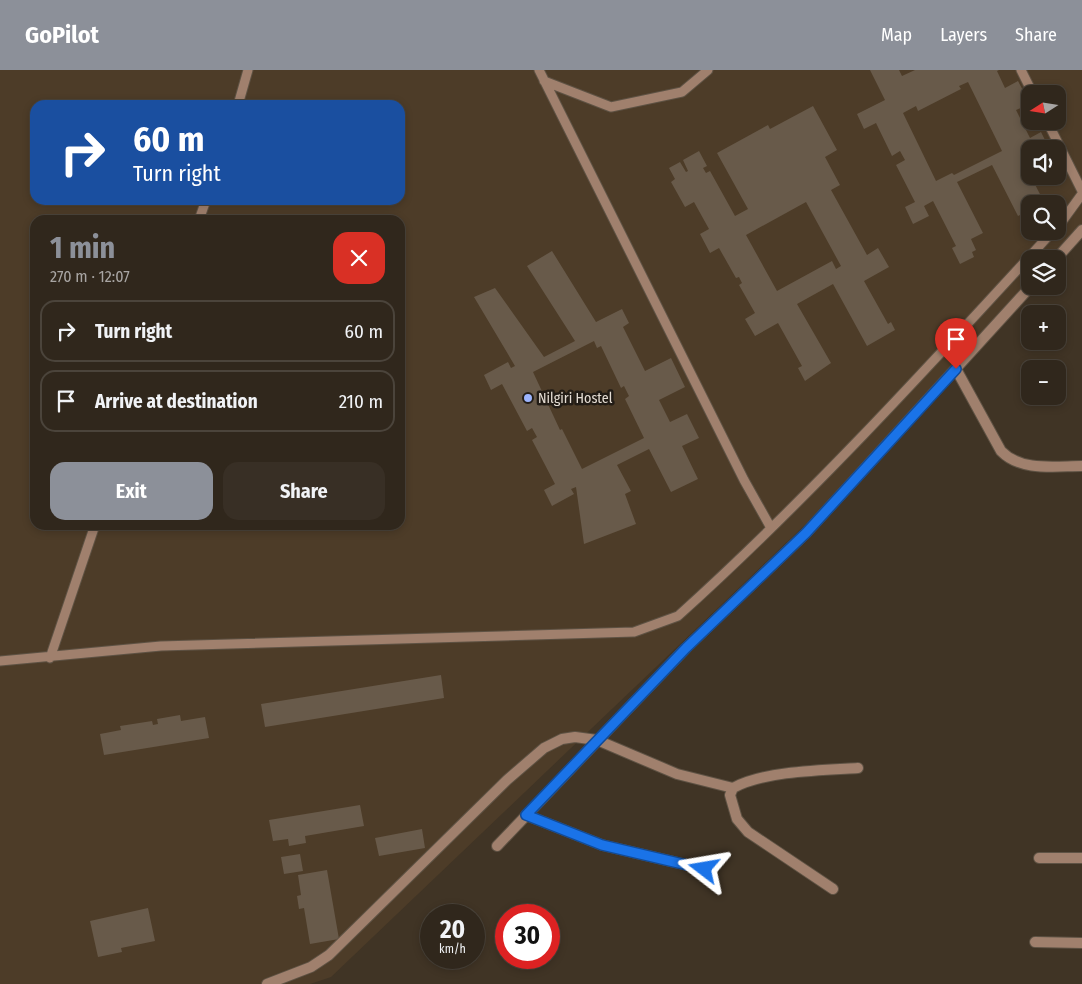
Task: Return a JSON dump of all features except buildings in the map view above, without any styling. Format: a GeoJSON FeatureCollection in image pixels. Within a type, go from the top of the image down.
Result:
{"type":"FeatureCollection","features":[{"type":"Feature","properties":{"kind":"street"},"geometry":{"type":"LineString","coordinates":[[1064,250],[1082,230]]}},
{"type":"Feature","properties":{"kind":"street"},"geometry":{"type":"LineString","coordinates":[[497,846],[686,648],[806,533],[1023,295]]}},
{"type":"Feature","properties":{"kind":"street"},"geometry":{"type":"LineString","coordinates":[[956,369],[1001,452],[1009,460],[1028,465],[1082,466]]}},
{"type":"Feature","properties":{"kind":"street"},"geometry":{"type":"LineString","coordinates":[[267,984],[311,967],[329,954],[507,780],[544,748],[562,739],[575,737],[597,740],[677,774],[734,788],[753,780],[821,770],[858,768]]}},
{"type":"Feature","properties":{"kind":"street"},"geometry":{"type":"LineString","coordinates":[[734,788],[730,796],[732,808],[748,832],[833,889]]}},
{"type":"Feature","properties":{"kind":"street"},"geometry":{"type":"LineString","coordinates":[[526,815],[602,845],[704,869]]}},
{"type":"Feature","properties":{"kind":"street"},"geometry":{"type":"LineString","coordinates":[[1039,858],[1082,858]]}},
{"type":"Feature","properties":{"kind":"street"},"geometry":{"type":"LineString","coordinates":[[1035,942],[1082,943]]}},
{"type":"Feature","properties":{"kind":"lane"},"geometry":{"type":"LineString","coordinates":[[239,100],[248,70]]}},
{"type":"Feature","properties":{"kind":"lane"},"geometry":{"type":"LineString","coordinates":[[538,70],[739,471],[771,528]]}},
{"type":"Feature","properties":{"kind":"lane"},"geometry":{"type":"LineString","coordinates":[[544,81],[611,107],[682,92],[708,70]]}},
{"type":"Feature","properties":{"kind":"lane"},"geometry":{"type":"LineString","coordinates":[[1021,70],[1028,85]]}},
{"type":"Feature","properties":{"kind":"lane"},"geometry":{"type":"LineString","coordinates":[[1051,130],[1082,192],[1066,215]]}},
{"type":"Feature","properties":{"kind":"lane"},"geometry":{"type":"LineString","coordinates":[[0,661],[50,658],[161,646],[634,632],[678,616],[771,528],[915,382],[1045,240]]}},
{"type":"Feature","properties":{"kind":"lane"},"geometry":{"type":"LineString","coordinates":[[50,658],[93,530]]}},
{"type":"Feature","properties":{"kind":"shaded area"},"geometry":{"type":"Polygon","coordinates":[[[0,70],[1082,70],[1082,235],[1066,251],[1021,250],[1022,295],[874,459],[331,977],[310,984],[0,984],[0,70]]]}},
{"type":"Feature","properties":{"kind":"place","name":"Nilgiri Hostel"},"geometry":{"type":"Point","coordinates":[528,398]}},
{"type":"Feature","properties":{"kind":"route"},"geometry":{"type":"LineString","coordinates":[[704,869],[602,845],[526,815],[686,648],[806,533],[956,369]]}}]}
